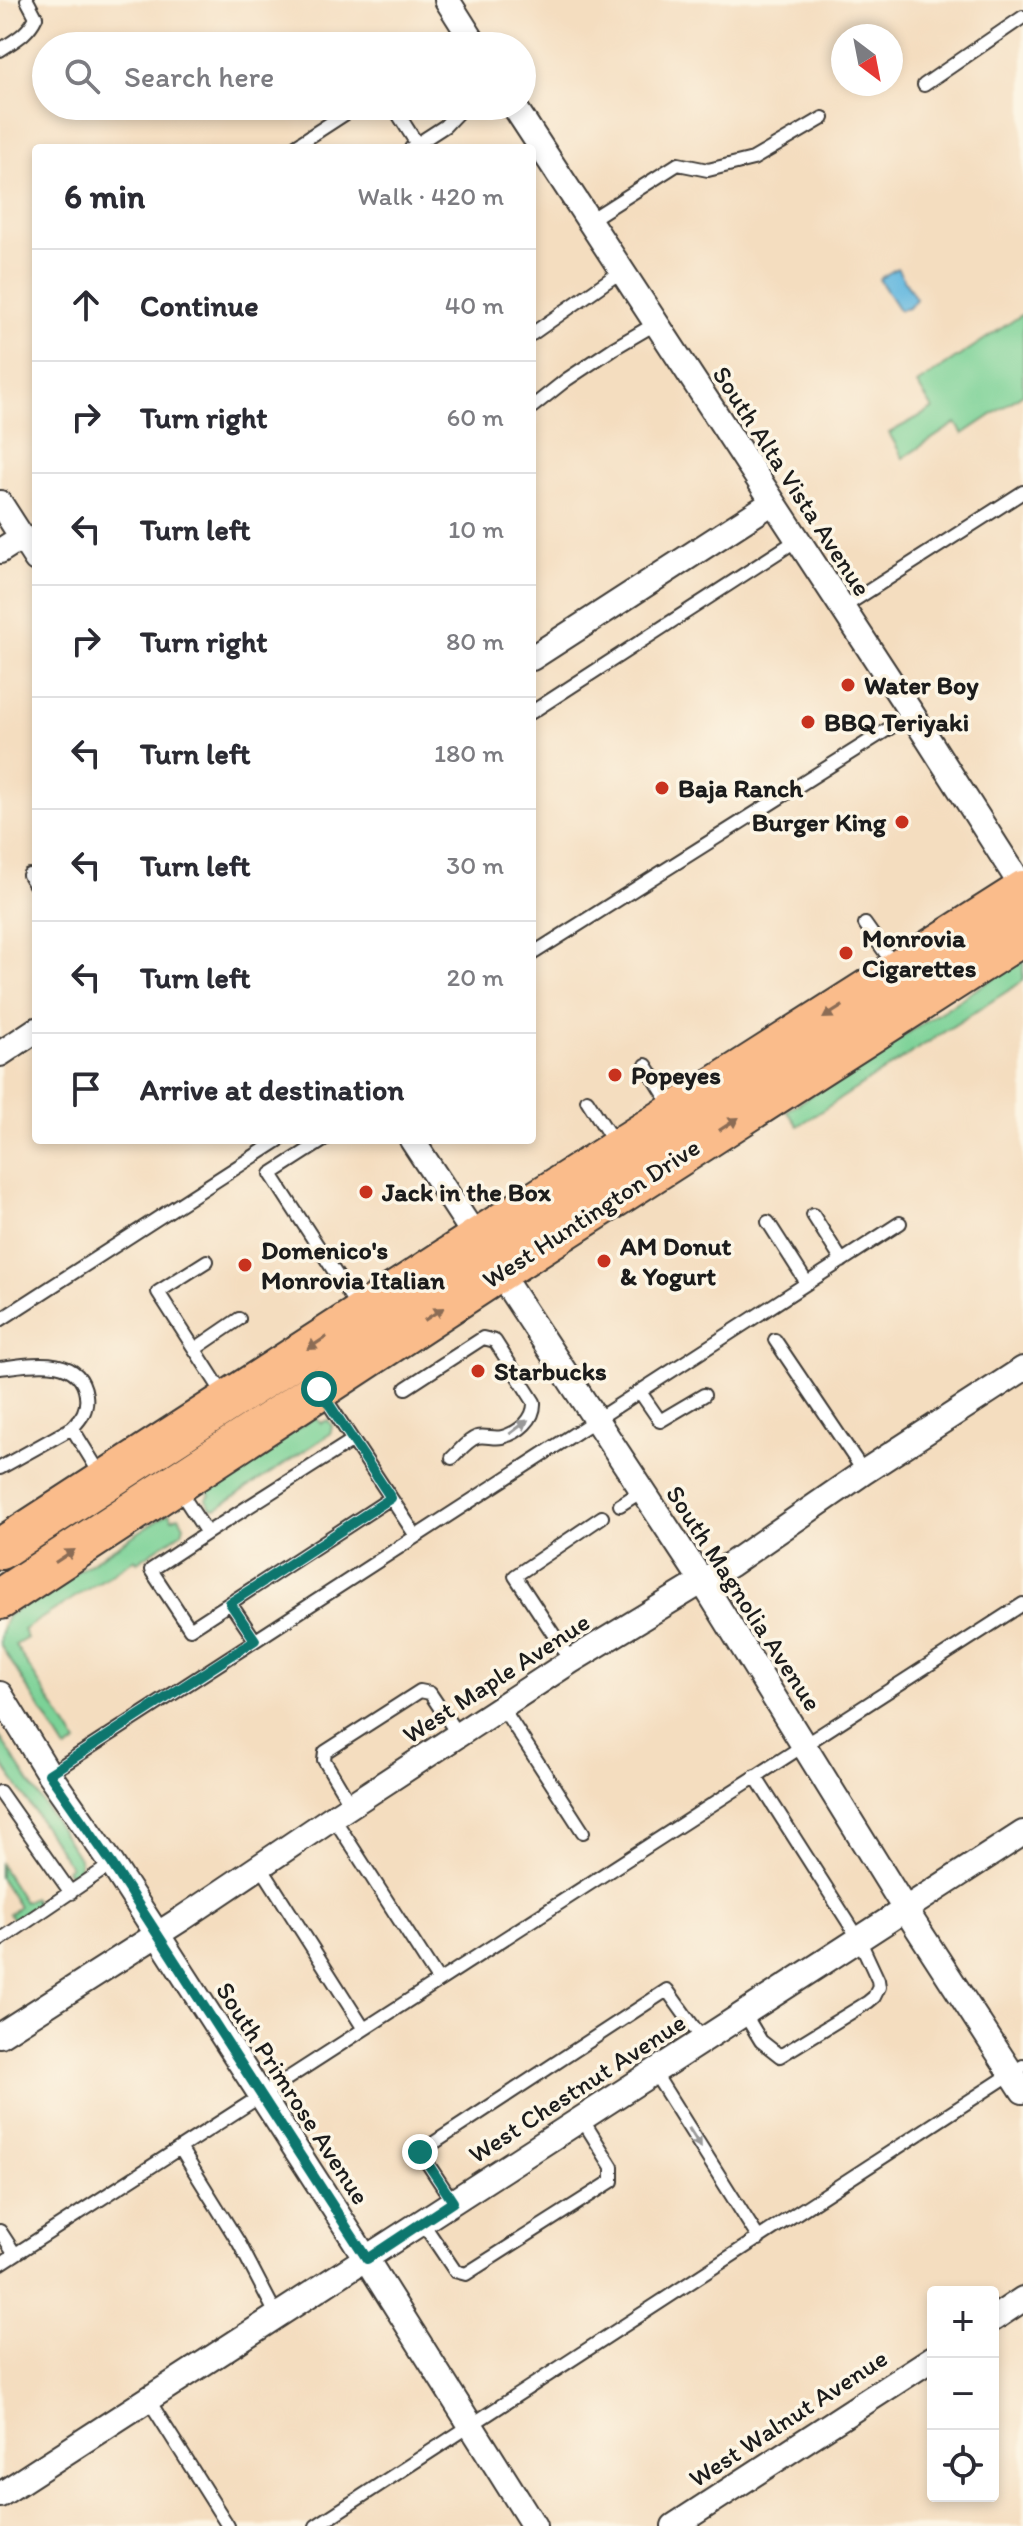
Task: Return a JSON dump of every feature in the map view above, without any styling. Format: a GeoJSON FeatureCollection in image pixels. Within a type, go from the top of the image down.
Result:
{"type":"FeatureCollection","features":[{"type":"Feature","properties":{"kind":"main road","name":"West Huntington Drive"},"geometry":{"type":"LineString","coordinates":[[0,1549],[477,1239],[1023,892]]}},
{"type":"Feature","properties":{"kind":"main road"},"geometry":{"type":"LineString","coordinates":[[930,995],[950,964],[1017,922],[1023,892]]}},
{"type":"Feature","properties":{"kind":"main road","name":"West Huntington Drive"},"geometry":{"type":"LineString","coordinates":[[0,1599],[498,1272],[1023,935]]}},
{"type":"Feature","properties":{"kind":"street"},"geometry":{"type":"LineString","coordinates":[[447,0],[467,32]]}},
{"type":"Feature","properties":{"kind":"street","name":"South Alta Vista Avenue"},"geometry":{"type":"LineString","coordinates":[[523,120],[912,714],[1023,892]]}},
{"type":"Feature","properties":{"kind":"street"},"geometry":{"type":"LineString","coordinates":[[536,655],[773,502]]}},
{"type":"Feature","properties":{"kind":"street"},"geometry":{"type":"LineString","coordinates":[[0,503],[32,553]]}},
{"type":"Feature","properties":{"kind":"street"},"geometry":{"type":"LineString","coordinates":[[0,551],[22,537]]}},
{"type":"Feature","properties":{"kind":"street"},"geometry":{"type":"LineString","coordinates":[[0,1054],[32,1033]]}},
{"type":"Feature","properties":{"kind":"street","name":"South Magnolia Avenue"},"geometry":{"type":"LineString","coordinates":[[415,1144],[702,1581],[905,1909],[1019,2077]]}},
{"type":"Feature","properties":{"kind":"street","name":"West Maple Avenue"},"geometry":{"type":"LineString","coordinates":[[0,2035],[261,1867],[571,1661],[731,1564],[864,1472],[1023,1369]]}},
{"type":"Feature","properties":{"kind":"street","name":"South Primrose Avenue"},"geometry":{"type":"LineString","coordinates":[[0,1694],[49,1774],[112,1864],[367,2259],[534,2526]]}},
{"type":"Feature","properties":{"kind":"street","name":"West Chestnut Avenue"},"geometry":{"type":"LineString","coordinates":[[0,2495],[1023,1833]]}},
{"type":"Feature","properties":{"kind":"street"},"geometry":{"type":"LineString","coordinates":[[999,2315],[1023,2299]]}},
{"type":"Feature","properties":{"kind":"street","name":"West Walnut Avenue"},"geometry":{"type":"LineString","coordinates":[[674,2526],[927,2362]]}},
{"type":"Feature","properties":{"kind":"lane"},"geometry":{"type":"LineString","coordinates":[[0,50],[28,32],[36,17],[27,0]]}},
{"type":"Feature","properties":{"kind":"lane"},"geometry":{"type":"LineString","coordinates":[[924,85],[1023,17]]}},
{"type":"Feature","properties":{"kind":"lane"},"geometry":{"type":"LineString","coordinates":[[590,220],[678,164],[708,170],[753,159],[823,118]]}},
{"type":"Feature","properties":{"kind":"lane"},"geometry":{"type":"LineString","coordinates":[[299,144],[335,120]]}},
{"type":"Feature","properties":{"kind":"lane"},"geometry":{"type":"LineString","coordinates":[[400,120],[413,144]]}},
{"type":"Feature","properties":{"kind":"lane"},"geometry":{"type":"LineString","coordinates":[[417,144],[451,120]]}},
{"type":"Feature","properties":{"kind":"lane"},"geometry":{"type":"LineString","coordinates":[[536,331],[623,270]]}},
{"type":"Feature","properties":{"kind":"lane"},"geometry":{"type":"LineString","coordinates":[[536,404],[578,372],[655,324]]}},
{"type":"Feature","properties":{"kind":"lane"},"geometry":{"type":"LineString","coordinates":[[842,608],[1023,492]]}},
{"type":"Feature","properties":{"kind":"lane"},"geometry":{"type":"LineString","coordinates":[[536,709],[797,540]]}},
{"type":"Feature","properties":{"kind":"lane"},"geometry":{"type":"LineString","coordinates":[[536,951],[912,714]]}},
{"type":"Feature","properties":{"kind":"lane"},"geometry":{"type":"LineString","coordinates":[[865,924],[899,970]]}},
{"type":"Feature","properties":{"kind":"lane"},"geometry":{"type":"LineString","coordinates":[[646,1065],[675,1112]]}},
{"type":"Feature","properties":{"kind":"lane"},"geometry":{"type":"LineString","coordinates":[[587,1100],[618,1149]]}},
{"type":"Feature","properties":{"kind":"lane"},"geometry":{"type":"LineString","coordinates":[[0,1320],[273,1144]]}},
{"type":"Feature","properties":{"kind":"lane"},"geometry":{"type":"LineString","coordinates":[[318,1144],[271,1174],[362,1314]]}},
{"type":"Feature","properties":{"kind":"lane"},"geometry":{"type":"LineString","coordinates":[[813,1215],[842,1261]]}},
{"type":"Feature","properties":{"kind":"lane"},"geometry":{"type":"LineString","coordinates":[[768,1222],[807,1283]]}},
{"type":"Feature","properties":{"kind":"lane"},"geometry":{"type":"LineString","coordinates":[[49,1774],[900,1223]]}},
{"type":"Feature","properties":{"kind":"lane"},"geometry":{"type":"LineString","coordinates":[[207,1261],[158,1292],[228,1401]]}},
{"type":"Feature","properties":{"kind":"lane"},"geometry":{"type":"LineString","coordinates":[[195,1349],[239,1319]]}},
{"type":"Feature","properties":{"kind":"lane"},"geometry":{"type":"LineString","coordinates":[[406,1388],[483,1338],[495,1341],[534,1402],[532,1415],[526,1424],[501,1438],[477,1437],[452,1458]]}},
{"type":"Feature","properties":{"kind":"lane"},"geometry":{"type":"LineString","coordinates":[[775,1340],[864,1472]]}},
{"type":"Feature","properties":{"kind":"lane"},"geometry":{"type":"LineString","coordinates":[[0,1368],[46,1363],[61,1365],[84,1387],[86,1398],[85,1410],[72,1428],[0,1468]]}},
{"type":"Feature","properties":{"kind":"lane"},"geometry":{"type":"LineString","coordinates":[[319,1389],[416,1536]]}},
{"type":"Feature","properties":{"kind":"lane"},"geometry":{"type":"LineString","coordinates":[[640,1392],[660,1421],[704,1395]]}},
{"type":"Feature","properties":{"kind":"lane"},"geometry":{"type":"LineString","coordinates":[[72,1428],[104,1481]]}},
{"type":"Feature","properties":{"kind":"lane"},"geometry":{"type":"LineString","coordinates":[[353,1440],[151,1570],[190,1629],[391,1498]]}},
{"type":"Feature","properties":{"kind":"lane"},"geometry":{"type":"LineString","coordinates":[[175,1484],[207,1533]]}},
{"type":"Feature","properties":{"kind":"lane"},"geometry":{"type":"LineString","coordinates":[[620,1505],[642,1491]]}},
{"type":"Feature","properties":{"kind":"lane"},"geometry":{"type":"LineString","coordinates":[[571,1661],[515,1576],[602,1517]]}},
{"type":"Feature","properties":{"kind":"lane"},"geometry":{"type":"LineString","coordinates":[[230,1603],[255,1640]]}},
{"type":"Feature","properties":{"kind":"lane"},"geometry":{"type":"LineString","coordinates":[[0,2264],[1023,1604]]}},
{"type":"Feature","properties":{"kind":"lane"},"geometry":{"type":"LineString","coordinates":[[438,1980],[342,1811],[324,1760],[325,1752],[420,1691],[430,1693],[458,1735]]}},
{"type":"Feature","properties":{"kind":"lane"},"geometry":{"type":"LineString","coordinates":[[502,1707],[583,1832]]}},
{"type":"Feature","properties":{"kind":"lane"},"geometry":{"type":"LineString","coordinates":[[744,2013],[761,2041],[780,2056],[868,2002],[879,1987],[859,1939],[755,1776]]}},
{"type":"Feature","properties":{"kind":"lane"},"geometry":{"type":"LineString","coordinates":[[0,1792],[71,1893]]}},
{"type":"Feature","properties":{"kind":"lane"},"geometry":{"type":"LineString","coordinates":[[2,1934],[71,1893],[112,1864]]}},
{"type":"Feature","properties":{"kind":"lane"},"geometry":{"type":"LineString","coordinates":[[261,1867],[364,2029]]}},
{"type":"Feature","properties":{"kind":"lane"},"geometry":{"type":"LineString","coordinates":[[453,2202],[420,2152],[667,1990],[703,2040]]}},
{"type":"Feature","properties":{"kind":"lane"},"geometry":{"type":"LineString","coordinates":[[654,2072],[759,2239]]}},
{"type":"Feature","properties":{"kind":"lane"},"geometry":{"type":"LineString","coordinates":[[316,2526],[759,2239],[1019,2077]]}},
{"type":"Feature","properties":{"kind":"lane"},"geometry":{"type":"LineString","coordinates":[[422,2222],[455,2271],[466,2274],[612,2181],[612,2167],[582,2119]]}},
{"type":"Feature","properties":{"kind":"lane"},"geometry":{"type":"LineString","coordinates":[[180,2148],[239,2243],[277,2316]]}},
{"type":"Feature","properties":{"kind":"lane"},"geometry":{"type":"LineString","coordinates":[[0,2231],[15,2254]]}},
{"type":"Feature","properties":{"kind":"lane"},"geometry":{"type":"LineString","coordinates":[[148,2399],[228,2526]]}},
{"type":"Feature","properties":{"kind":"green space"},"geometry":{"type":"Polygon","coordinates":[[[1023,314],[1023,394],[963,434],[956,423],[903,458],[889,433],[933,409],[917,384],[1023,314]]]}},
{"type":"Feature","properties":{"kind":"green space"},"geometry":{"type":"Polygon","coordinates":[[[1023,959],[1023,981],[798,1126],[787,1111],[1023,959]]]}},
{"type":"Feature","properties":{"kind":"green space"},"geometry":{"type":"Polygon","coordinates":[[[315,1417],[321,1423],[328,1420],[332,1426],[330,1434],[217,1508],[211,1508],[206,1499],[210,1495],[206,1488],[315,1417]]]}},
{"type":"Feature","properties":{"kind":"green space"},"geometry":{"type":"Polygon","coordinates":[[[169,1513],[172,1519],[179,1516],[184,1525],[182,1532],[23,1630],[27,1638],[15,1645],[77,1743],[66,1750],[0,1644],[7,1616],[169,1513]]]}},
{"type":"Feature","properties":{"kind":"green space"},"geometry":{"type":"Polygon","coordinates":[[[0,1737],[80,1860],[78,1873],[71,1878],[66,1869],[70,1866],[0,1760],[0,1737]]]}},
{"type":"Feature","properties":{"kind":"green space"},"geometry":{"type":"Polygon","coordinates":[[[0,1864],[24,1902],[33,1897],[37,1904],[13,1920],[9,1914],[19,1907],[0,1877],[0,1864]]]}},
{"type":"Feature","properties":{"kind":"water"},"geometry":{"type":"Polygon","coordinates":[[[897,268],[916,299],[909,308],[899,310],[879,279],[897,268]]]}},
{"type":"Feature","properties":{"kind":"place","name":"Water Boy"},"geometry":{"type":"Point","coordinates":[848,685]}},
{"type":"Feature","properties":{"kind":"place","name":"BBQ Teriyaki"},"geometry":{"type":"Point","coordinates":[808,722]}},
{"type":"Feature","properties":{"kind":"place","name":"Baja Ranch"},"geometry":{"type":"Point","coordinates":[662,788]}},
{"type":"Feature","properties":{"kind":"place","name":"Burger King"},"geometry":{"type":"Point","coordinates":[902,822]}},
{"type":"Feature","properties":{"kind":"place","name":"Monrovia Cigarettes"},"geometry":{"type":"Point","coordinates":[846,953]}},
{"type":"Feature","properties":{"kind":"place","name":"Popeyes"},"geometry":{"type":"Point","coordinates":[615,1075]}},
{"type":"Feature","properties":{"kind":"place","name":"Jack in the Box"},"geometry":{"type":"Point","coordinates":[366,1192]}},
{"type":"Feature","properties":{"kind":"place","name":"AM Donut & Yogurt"},"geometry":{"type":"Point","coordinates":[604,1261]}},
{"type":"Feature","properties":{"kind":"place","name":"Domenico's Monrovia Italian"},"geometry":{"type":"Point","coordinates":[245,1265]}},
{"type":"Feature","properties":{"kind":"place","name":"Starbucks"},"geometry":{"type":"Point","coordinates":[478,1371]}},
{"type":"Feature","properties":{"kind":"route"},"geometry":{"type":"LineString","coordinates":[[319,1389],[391,1498],[230,1603],[255,1640],[49,1774],[112,1864],[367,2259],[453,2202],[420,2152]]}}]}
